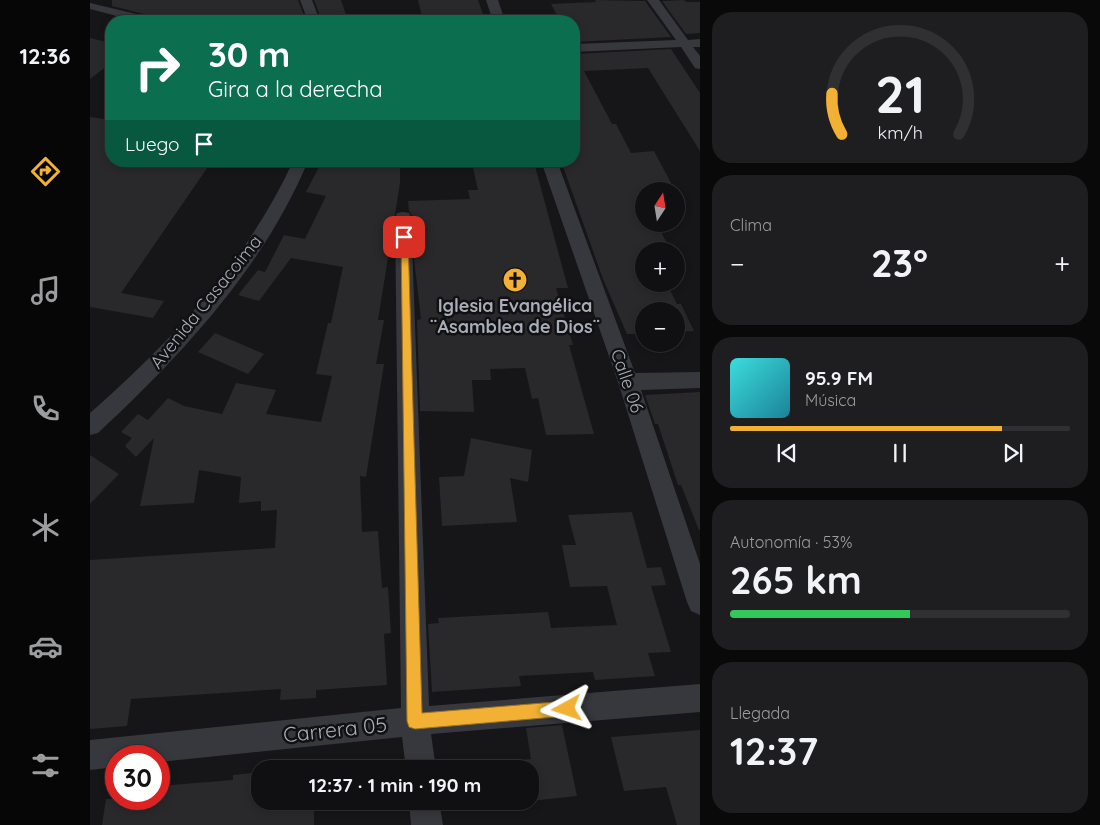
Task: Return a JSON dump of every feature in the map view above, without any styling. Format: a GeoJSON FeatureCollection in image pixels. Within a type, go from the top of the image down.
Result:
{"type":"FeatureCollection","features":[{"type":"Feature","properties":{"kind":"street"},"geometry":{"type":"LineString","coordinates":[[306,0],[312,15]]}},
{"type":"Feature","properties":{"kind":"street"},"geometry":{"type":"LineString","coordinates":[[492,0],[497,15]]}},
{"type":"Feature","properties":{"kind":"street"},"geometry":{"type":"LineString","coordinates":[[653,0],[700,66]]}},
{"type":"Feature","properties":{"kind":"street"},"geometry":{"type":"LineString","coordinates":[[90,6],[125,15]]}},
{"type":"Feature","properties":{"kind":"street"},"geometry":{"type":"LineString","coordinates":[[580,48],[700,43]]}},
{"type":"Feature","properties":{"kind":"street","name":"Avenida Casacoima"},"geometry":{"type":"LineString","coordinates":[[90,426],[159,362],[206,308],[270,225],[298,167]]}},
{"type":"Feature","properties":{"kind":"street","name":"Calle 06"},"geometry":{"type":"LineString","coordinates":[[551,167],[628,382],[700,602]]}},
{"type":"Feature","properties":{"kind":"street"},"geometry":{"type":"LineString","coordinates":[[403,217],[415,721],[420,760]]}},
{"type":"Feature","properties":{"kind":"street"},"geometry":{"type":"LineString","coordinates":[[628,382],[700,380]]}},
{"type":"Feature","properties":{"kind":"street","name":"Carrera 05"},"geometry":{"type":"LineString","coordinates":[[90,755],[415,721],[700,698]]}},
{"type":"Feature","properties":{"kind":"street"},"geometry":{"type":"LineString","coordinates":[[425,810],[427,825]]}},
{"type":"Feature","properties":{"kind":"building"},"geometry":{"type":"Polygon","coordinates":[[[112,0],[298,0],[304,15],[148,15],[112,6],[112,0]]]}},
{"type":"Feature","properties":{"kind":"building"},"geometry":{"type":"Polygon","coordinates":[[[314,0],[341,0],[346,15],[320,15],[314,0]]]}},
{"type":"Feature","properties":{"kind":"building"},"geometry":{"type":"Polygon","coordinates":[[[418,0],[478,0],[483,15],[422,15],[418,0]]]}},
{"type":"Feature","properties":{"kind":"building"},"geometry":{"type":"Polygon","coordinates":[[[595,0],[645,1],[671,37],[580,42],[580,15],[557,15],[551,4],[596,2],[595,0]]]}},
{"type":"Feature","properties":{"kind":"building"},"geometry":{"type":"Polygon","coordinates":[[[684,0],[686,2],[700,2],[700,33],[686,34],[662,1],[684,0]]]}},
{"type":"Feature","properties":{"kind":"building"},"geometry":{"type":"Polygon","coordinates":[[[90,38],[105,42],[105,68],[90,79],[90,38]]]}},
{"type":"Feature","properties":{"kind":"building"},"geometry":{"type":"Polygon","coordinates":[[[671,49],[700,93],[700,151],[648,68],[584,71],[612,124],[616,124],[631,153],[654,151],[670,182],[635,182],[635,232],[661,232],[666,242],[635,242],[635,292],[671,292],[676,302],[635,302],[635,334],[627,334],[603,279],[563,167],[580,167],[580,54],[671,49]]]}},
{"type":"Feature","properties":{"kind":"building"},"geometry":{"type":"Polygon","coordinates":[[[90,117],[105,119],[105,167],[208,167],[121,293],[164,301],[153,318],[90,307],[90,117]]]}},
{"type":"Feature","properties":{"kind":"building"},"geometry":{"type":"Polygon","coordinates":[[[319,167],[400,167],[400,183],[378,320],[384,320],[376,364],[384,364],[366,477],[360,476],[362,532],[378,531],[382,588],[388,587],[391,633],[384,634],[387,685],[316,690],[316,698],[280,700],[281,689],[131,699],[127,726],[90,729],[90,560],[275,548],[277,510],[261,511],[261,501],[239,503],[241,477],[199,470],[194,503],[140,506],[154,438],[136,457],[125,446],[132,438],[121,432],[138,414],[148,420],[168,398],[184,406],[222,414],[236,383],[276,390],[266,414],[321,422],[332,376],[316,374],[328,323],[331,323],[343,267],[291,258],[259,301],[238,295],[258,270],[265,272],[284,235],[305,239],[326,196],[306,192],[319,167]]]}},
{"type":"Feature","properties":{"kind":"building"},"geometry":{"type":"Polygon","coordinates":[[[535,167],[568,288],[556,288],[573,345],[569,345],[594,434],[546,435],[538,398],[532,399],[525,368],[490,369],[491,380],[472,380],[474,412],[420,411],[417,320],[421,319],[414,259],[413,217],[409,211],[408,201],[470,199],[468,190],[478,190],[473,168],[535,167]]]}},
{"type":"Feature","properties":{"kind":"building"},"geometry":{"type":"Polygon","coordinates":[[[685,312],[694,331],[685,332],[685,312]]]}},
{"type":"Feature","properties":{"kind":"building"},"geometry":{"type":"Polygon","coordinates":[[[215,333],[264,354],[248,374],[198,352],[215,333]]]}},
{"type":"Feature","properties":{"kind":"building"},"geometry":{"type":"Polygon","coordinates":[[[700,392],[699,530],[681,485],[678,485],[658,424],[655,424],[645,395],[700,392]]]}},
{"type":"Feature","properties":{"kind":"building"},"geometry":{"type":"Polygon","coordinates":[[[471,438],[532,450],[528,482],[510,478],[517,522],[442,526],[439,477],[464,476],[471,438]]]}},
{"type":"Feature","properties":{"kind":"building"},"geometry":{"type":"Polygon","coordinates":[[[90,455],[119,474],[90,504],[90,455]]]}},
{"type":"Feature","properties":{"kind":"building"},"geometry":{"type":"Polygon","coordinates":[[[632,512],[647,568],[661,567],[666,585],[651,586],[671,652],[648,653],[655,676],[595,680],[593,672],[519,676],[521,686],[432,692],[428,624],[439,623],[438,618],[548,612],[551,628],[617,625],[607,586],[570,587],[562,545],[576,545],[568,515],[632,512]]]}},
{"type":"Feature","properties":{"kind":"building"},"geometry":{"type":"Polygon","coordinates":[[[562,725],[577,796],[539,800],[539,760],[520,760],[531,759],[526,728],[562,725]]]}},
{"type":"Feature","properties":{"kind":"building"},"geometry":{"type":"Polygon","coordinates":[[[700,730],[700,825],[677,825],[666,787],[624,791],[611,737],[700,730]]]}},
{"type":"Feature","properties":{"kind":"building"},"geometry":{"type":"Polygon","coordinates":[[[251,773],[251,810],[314,810],[314,825],[102,825],[105,806],[105,810],[170,810],[170,785],[233,780],[233,775],[251,773]]]}},
{"type":"Feature","properties":{"kind":"place","name":"Iglesia Evangélica ¨Asamblea de Dios¨"},"geometry":{"type":"Point","coordinates":[515,280]}},
{"type":"Feature","properties":{"kind":"route"},"geometry":{"type":"LineString","coordinates":[[404,237],[415,721],[567,709]]}}]}
